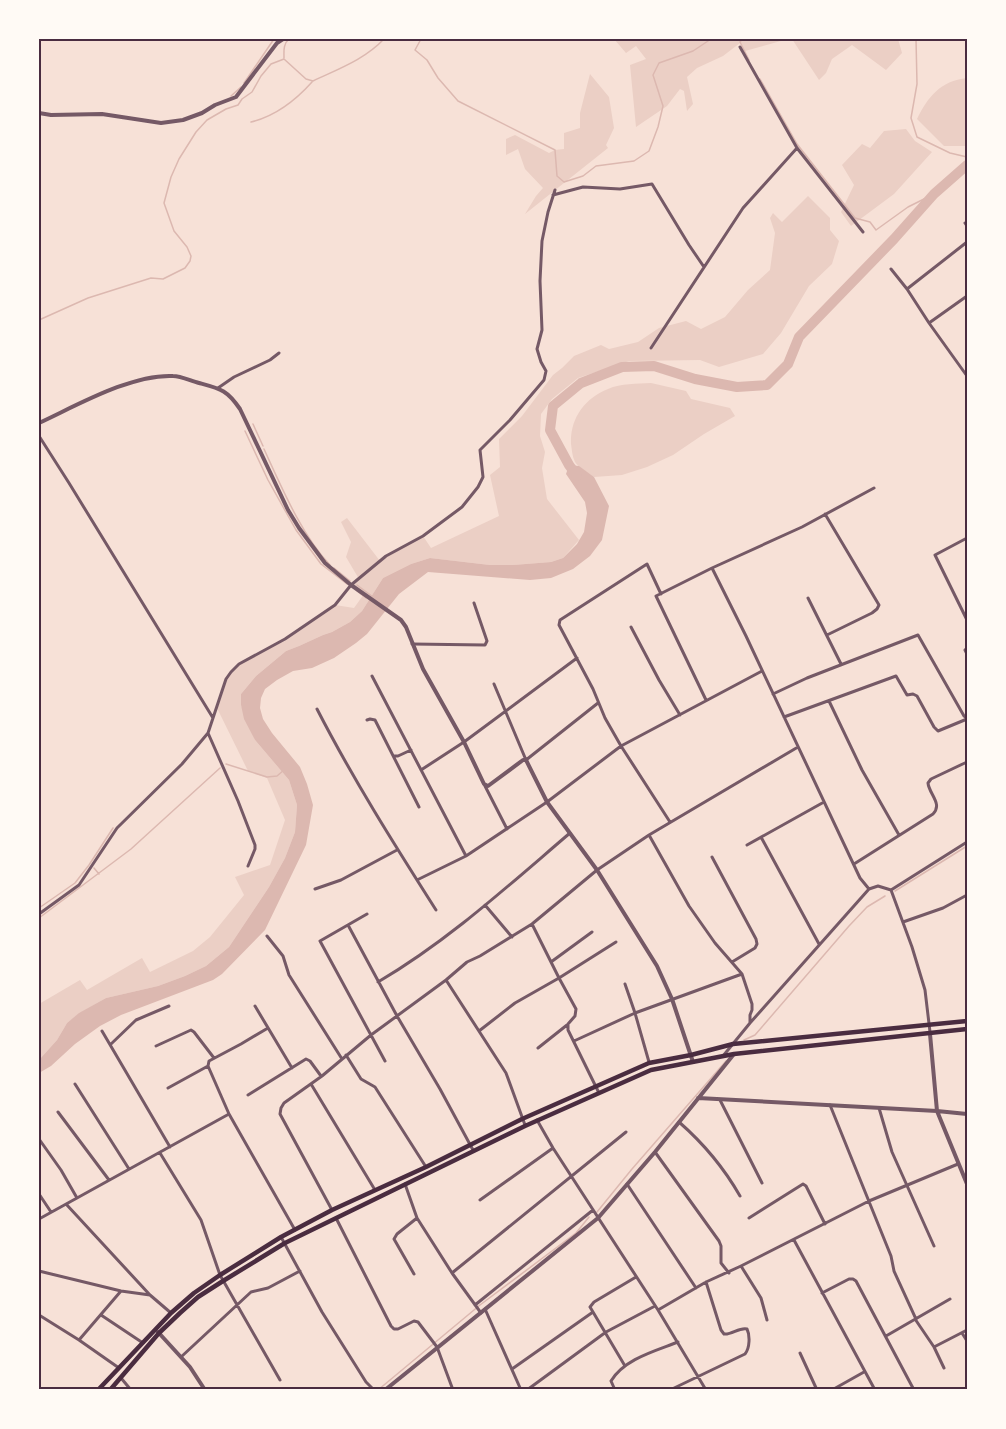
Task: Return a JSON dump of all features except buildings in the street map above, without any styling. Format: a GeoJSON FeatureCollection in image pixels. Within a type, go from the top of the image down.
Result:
{"type":"FeatureCollection","features":[{"type":"Feature","properties":{"kind":"main road"},"geometry":{"type":"LineString","coordinates":[[157,1331],[198,1297],[285,1243],[650,1063],[733,1044],[967,1021]]}},
{"type":"Feature","properties":{"kind":"main road"},"geometry":{"type":"LineString","coordinates":[[98,1390],[145,1344],[171,1313],[220,1275],[281,1237],[332,1210],[426,1167],[522,1119],[651,1070],[734,1053],[967,1029]]}},
{"type":"Feature","properties":{"kind":"main road"},"geometry":{"type":"LineString","coordinates":[[110,1390],[145,1344]]}},
{"type":"Feature","properties":{"kind":"street"},"geometry":{"type":"LineString","coordinates":[[39,113],[51,115],[102,114],[161,123],[183,120],[236,97],[283,39]]}},
{"type":"Feature","properties":{"kind":"street"},"geometry":{"type":"LineString","coordinates":[[740,47],[797,148],[863,232]]}},
{"type":"Feature","properties":{"kind":"street"},"geometry":{"type":"LineString","coordinates":[[651,348],[743,208],[797,148]]}},
{"type":"Feature","properties":{"kind":"street"},"geometry":{"type":"LineString","coordinates":[[553,195],[583,188],[620,189],[652,184],[704,267]]}},
{"type":"Feature","properties":{"kind":"street"},"geometry":{"type":"LineString","coordinates":[[39,914],[79,885],[117,828],[182,764],[208,732],[226,679],[239,664],[285,639],[335,605],[351,585],[386,555],[423,537],[462,507],[478,487],[483,477],[480,450],[510,420],[544,380],[546,371],[537,349],[543,330],[540,281],[542,241],[555,190]]}},
{"type":"Feature","properties":{"kind":"street"},"geometry":{"type":"LineString","coordinates":[[907,289],[967,242]]}},
{"type":"Feature","properties":{"kind":"street"},"geometry":{"type":"LineString","coordinates":[[891,269],[967,376]]}},
{"type":"Feature","properties":{"kind":"street"},"geometry":{"type":"LineString","coordinates":[[929,323],[967,296]]}},
{"type":"Feature","properties":{"kind":"street"},"geometry":{"type":"LineString","coordinates":[[218,388],[279,353]]}},
{"type":"Feature","properties":{"kind":"street"},"geometry":{"type":"LineString","coordinates":[[39,423],[102,393],[153,377],[175,376],[218,388],[231,396],[240,409],[288,510],[325,563],[351,585],[401,620],[406,627],[423,669],[464,742],[507,829]]}},
{"type":"Feature","properties":{"kind":"street"},"geometry":{"type":"LineString","coordinates":[[39,436],[213,719]]}},
{"type":"Feature","properties":{"kind":"street"},"geometry":{"type":"LineString","coordinates":[[706,700],[656,596],[802,527],[874,488]]}},
{"type":"Feature","properties":{"kind":"street"},"geometry":{"type":"LineString","coordinates":[[825,514],[879,605],[872,613],[827,635]]}},
{"type":"Feature","properties":{"kind":"street"},"geometry":{"type":"LineString","coordinates":[[967,538],[935,555],[967,620]]}},
{"type":"Feature","properties":{"kind":"street"},"geometry":{"type":"LineString","coordinates":[[661,594],[647,564],[561,620],[559,627],[621,746],[670,823]]}},
{"type":"Feature","properties":{"kind":"street"},"geometry":{"type":"LineString","coordinates":[[712,568],[860,878],[869,889]]}},
{"type":"Feature","properties":{"kind":"street"},"geometry":{"type":"LineString","coordinates":[[808,598],[841,664]]}},
{"type":"Feature","properties":{"kind":"street"},"geometry":{"type":"LineString","coordinates":[[412,644],[485,645],[487,641],[474,603]]}},
{"type":"Feature","properties":{"kind":"street"},"geometry":{"type":"LineString","coordinates":[[631,627],[659,680],[681,715]]}},
{"type":"Feature","properties":{"kind":"street"},"geometry":{"type":"LineString","coordinates":[[773,694],[841,664],[918,635],[967,719],[938,731],[934,728],[917,696],[914,693],[907,695],[896,676],[784,717]]}},
{"type":"Feature","properties":{"kind":"street"},"geometry":{"type":"LineString","coordinates":[[967,648],[965,650],[967,654]]}},
{"type":"Feature","properties":{"kind":"street"},"geometry":{"type":"LineString","coordinates":[[421,770],[506,712],[577,658]]}},
{"type":"Feature","properties":{"kind":"street"},"geometry":{"type":"LineString","coordinates":[[417,880],[466,856],[547,802],[621,746],[762,671]]}},
{"type":"Feature","properties":{"kind":"street"},"geometry":{"type":"LineString","coordinates":[[372,676],[466,856]]}},
{"type":"Feature","properties":{"kind":"street"},"geometry":{"type":"LineString","coordinates":[[494,684],[526,760],[547,802],[597,870],[657,966],[672,999],[693,1062]]}},
{"type":"Feature","properties":{"kind":"street"},"geometry":{"type":"LineString","coordinates":[[829,701],[862,770],[899,835]]}},
{"type":"Feature","properties":{"kind":"street"},"geometry":{"type":"LineString","coordinates":[[485,786],[526,760],[599,703]]}},
{"type":"Feature","properties":{"kind":"street"},"geometry":{"type":"LineString","coordinates":[[317,709],[337,748],[397,850],[436,910]]}},
{"type":"Feature","properties":{"kind":"street"},"geometry":{"type":"LineString","coordinates":[[367,720],[375,720],[419,807]]}},
{"type":"Feature","properties":{"kind":"street"},"geometry":{"type":"LineString","coordinates":[[208,732],[255,846],[248,866]]}},
{"type":"Feature","properties":{"kind":"street"},"geometry":{"type":"LineString","coordinates":[[332,1210],[280,1114],[284,1103],[322,1076],[371,1035],[467,962],[532,924],[597,870],[649,835],[798,747]]}},
{"type":"Feature","properties":{"kind":"street"},"geometry":{"type":"LineString","coordinates":[[394,756],[411,750]]}},
{"type":"Feature","properties":{"kind":"street"},"geometry":{"type":"LineString","coordinates":[[854,864],[937,810],[938,806],[928,788],[928,783],[967,762]]}},
{"type":"Feature","properties":{"kind":"street"},"geometry":{"type":"LineString","coordinates":[[747,846],[824,802]]}},
{"type":"Feature","properties":{"kind":"street"},"geometry":{"type":"LineString","coordinates":[[378,982],[398,971],[485,905],[570,833]]}},
{"type":"Feature","properties":{"kind":"street"},"geometry":{"type":"LineString","coordinates":[[649,835],[689,906],[715,943],[742,974],[752,1004],[750,1023]]}},
{"type":"Feature","properties":{"kind":"street"},"geometry":{"type":"LineString","coordinates":[[761,837],[820,944]]}},
{"type":"Feature","properties":{"kind":"street"},"geometry":{"type":"LineString","coordinates":[[723,1056],[869,889],[878,886],[891,890],[967,842]]}},
{"type":"Feature","properties":{"kind":"street"},"geometry":{"type":"LineString","coordinates":[[315,889],[341,880],[397,850]]}},
{"type":"Feature","properties":{"kind":"street"},"geometry":{"type":"LineString","coordinates":[[711,857],[757,944],[755,948],[732,963]]}},
{"type":"Feature","properties":{"kind":"street"},"geometry":{"type":"LineString","coordinates":[[891,890],[925,990],[937,1111],[967,1184]]}},
{"type":"Feature","properties":{"kind":"street"},"geometry":{"type":"LineString","coordinates":[[903,922],[943,908],[967,895]]}},
{"type":"Feature","properties":{"kind":"street"},"geometry":{"type":"LineString","coordinates":[[485,905],[512,937]]}},
{"type":"Feature","properties":{"kind":"street"},"geometry":{"type":"LineString","coordinates":[[367,915],[320,941],[385,1061]]}},
{"type":"Feature","properties":{"kind":"street"},"geometry":{"type":"LineString","coordinates":[[532,924],[576,1009],[575,1016],[568,1024],[538,1048]]}},
{"type":"Feature","properties":{"kind":"street"},"geometry":{"type":"LineString","coordinates":[[348,926],[473,1150]]}},
{"type":"Feature","properties":{"kind":"street"},"geometry":{"type":"LineString","coordinates":[[551,962],[592,932]]}},
{"type":"Feature","properties":{"kind":"street"},"geometry":{"type":"LineString","coordinates":[[267,936],[282,956],[289,975],[342,1059]]}},
{"type":"Feature","properties":{"kind":"street"},"geometry":{"type":"LineString","coordinates":[[479,1031],[515,1003],[616,942]]}},
{"type":"Feature","properties":{"kind":"street"},"geometry":{"type":"LineString","coordinates":[[574,1041],[635,1013],[742,974]]}},
{"type":"Feature","properties":{"kind":"street"},"geometry":{"type":"LineString","coordinates":[[446,980],[506,1073],[525,1126]]}},
{"type":"Feature","properties":{"kind":"street"},"geometry":{"type":"LineString","coordinates":[[625,984],[650,1063]]}},
{"type":"Feature","properties":{"kind":"street"},"geometry":{"type":"LineString","coordinates":[[110,1044],[136,1020],[169,1006]]}},
{"type":"Feature","properties":{"kind":"street"},"geometry":{"type":"LineString","coordinates":[[255,1006],[292,1068]]}},
{"type":"Feature","properties":{"kind":"street"},"geometry":{"type":"LineString","coordinates":[[568,1024],[568,1030],[598,1090]]}},
{"type":"Feature","properties":{"kind":"street"},"geometry":{"type":"LineString","coordinates":[[268,1028],[209,1061],[208,1066],[229,1114],[295,1230]]}},
{"type":"Feature","properties":{"kind":"street"},"geometry":{"type":"LineString","coordinates":[[156,1046],[190,1030],[214,1058]]}},
{"type":"Feature","properties":{"kind":"street"},"geometry":{"type":"LineString","coordinates":[[102,1031],[170,1147]]}},
{"type":"Feature","properties":{"kind":"street"},"geometry":{"type":"LineString","coordinates":[[385,1390],[598,1218],[655,1152],[734,1053]]}},
{"type":"Feature","properties":{"kind":"street"},"geometry":{"type":"LineString","coordinates":[[346,1055],[361,1078],[375,1087],[426,1167]]}},
{"type":"Feature","properties":{"kind":"street"},"geometry":{"type":"LineString","coordinates":[[248,1095],[306,1059],[322,1076]]}},
{"type":"Feature","properties":{"kind":"street"},"geometry":{"type":"LineString","coordinates":[[168,1088],[208,1066]]}},
{"type":"Feature","properties":{"kind":"street"},"geometry":{"type":"LineString","coordinates":[[75,1084],[129,1170]]}},
{"type":"Feature","properties":{"kind":"street"},"geometry":{"type":"LineString","coordinates":[[311,1084],[375,1190]]}},
{"type":"Feature","properties":{"kind":"street"},"geometry":{"type":"LineString","coordinates":[[698,1098],[967,1114]]}},
{"type":"Feature","properties":{"kind":"street"},"geometry":{"type":"LineString","coordinates":[[720,1100],[762,1183]]}},
{"type":"Feature","properties":{"kind":"street"},"geometry":{"type":"LineString","coordinates":[[830,1106],[891,1256],[894,1271],[915,1319],[934,1347],[944,1368]]}},
{"type":"Feature","properties":{"kind":"street"},"geometry":{"type":"LineString","coordinates":[[879,1108],[892,1152],[934,1246]]}},
{"type":"Feature","properties":{"kind":"street"},"geometry":{"type":"LineString","coordinates":[[58,1112],[109,1181]]}},
{"type":"Feature","properties":{"kind":"street"},"geometry":{"type":"LineString","coordinates":[[39,1219],[229,1114]]}},
{"type":"Feature","properties":{"kind":"street"},"geometry":{"type":"LineString","coordinates":[[537,1120],[706,1390]]}},
{"type":"Feature","properties":{"kind":"street"},"geometry":{"type":"LineString","coordinates":[[679,1122],[703,1145],[740,1196]]}},
{"type":"Feature","properties":{"kind":"street"},"geometry":{"type":"LineString","coordinates":[[452,1273],[626,1132]]}},
{"type":"Feature","properties":{"kind":"street"},"geometry":{"type":"LineString","coordinates":[[39,1139],[77,1198]]}},
{"type":"Feature","properties":{"kind":"street"},"geometry":{"type":"LineString","coordinates":[[480,1200],[553,1148]]}},
{"type":"Feature","properties":{"kind":"street"},"geometry":{"type":"LineString","coordinates":[[655,1152],[720,1244],[721,1263],[729,1273]]}},
{"type":"Feature","properties":{"kind":"street"},"geometry":{"type":"LineString","coordinates":[[160,1153],[201,1220],[220,1275],[280,1380]]}},
{"type":"Feature","properties":{"kind":"street"},"geometry":{"type":"LineString","coordinates":[[658,1310],[706,1282],[729,1273],[869,1201],[958,1164]]}},
{"type":"Feature","properties":{"kind":"street"},"geometry":{"type":"LineString","coordinates":[[405,1184],[417,1218],[452,1273],[480,1311]]}},
{"type":"Feature","properties":{"kind":"street"},"geometry":{"type":"LineString","coordinates":[[627,1184],[696,1288]]}},
{"type":"Feature","properties":{"kind":"street"},"geometry":{"type":"LineString","coordinates":[[749,1218],[803,1184],[825,1224]]}},
{"type":"Feature","properties":{"kind":"street"},"geometry":{"type":"LineString","coordinates":[[39,1194],[51,1212]]}},
{"type":"Feature","properties":{"kind":"street"},"geometry":{"type":"LineString","coordinates":[[66,1204],[150,1295],[171,1313]]}},
{"type":"Feature","properties":{"kind":"street"},"geometry":{"type":"LineString","coordinates":[[475,1305],[593,1210]]}},
{"type":"Feature","properties":{"kind":"street"},"geometry":{"type":"LineString","coordinates":[[336,1218],[394,1329],[414,1321],[418,1322],[437,1347],[453,1390]]}},
{"type":"Feature","properties":{"kind":"street"},"geometry":{"type":"LineString","coordinates":[[414,1274],[394,1239],[417,1218]]}},
{"type":"Feature","properties":{"kind":"street"},"geometry":{"type":"LineString","coordinates":[[281,1237],[335,1332],[366,1382],[374,1390]]}},
{"type":"Feature","properties":{"kind":"street"},"geometry":{"type":"LineString","coordinates":[[794,1240],[875,1390]]}},
{"type":"Feature","properties":{"kind":"street"},"geometry":{"type":"LineString","coordinates":[[741,1266],[761,1298],[767,1320]]}},
{"type":"Feature","properties":{"kind":"street"},"geometry":{"type":"LineString","coordinates":[[39,1271],[121,1291],[150,1295]]}},
{"type":"Feature","properties":{"kind":"street"},"geometry":{"type":"LineString","coordinates":[[181,1357],[251,1292],[268,1288],[300,1271]]}},
{"type":"Feature","properties":{"kind":"street"},"geometry":{"type":"LineString","coordinates":[[625,1366],[590,1307],[594,1302],[636,1277]]}},
{"type":"Feature","properties":{"kind":"street"},"geometry":{"type":"LineString","coordinates":[[822,1293],[849,1279],[855,1280],[914,1390]]}},
{"type":"Feature","properties":{"kind":"street"},"geometry":{"type":"LineString","coordinates":[[670,1390],[745,1354],[748,1350],[749,1332],[747,1329],[724,1334],[706,1282]]}},
{"type":"Feature","properties":{"kind":"street"},"geometry":{"type":"LineString","coordinates":[[79,1341],[121,1291]]}},
{"type":"Feature","properties":{"kind":"street"},"geometry":{"type":"LineString","coordinates":[[886,1336],[950,1299]]}},
{"type":"Feature","properties":{"kind":"street"},"geometry":{"type":"LineString","coordinates":[[527,1390],[606,1332],[655,1306]]}},
{"type":"Feature","properties":{"kind":"street"},"geometry":{"type":"LineString","coordinates":[[485,1309],[521,1390]]}},
{"type":"Feature","properties":{"kind":"street"},"geometry":{"type":"LineString","coordinates":[[512,1369],[593,1312]]}},
{"type":"Feature","properties":{"kind":"street"},"geometry":{"type":"LineString","coordinates":[[39,1315],[120,1368]]}},
{"type":"Feature","properties":{"kind":"street"},"geometry":{"type":"LineString","coordinates":[[100,1315],[145,1344]]}},
{"type":"Feature","properties":{"kind":"street"},"geometry":{"type":"LineString","coordinates":[[934,1347],[967,1330]]}},
{"type":"Feature","properties":{"kind":"street"},"geometry":{"type":"LineString","coordinates":[[157,1331],[190,1367],[205,1390]]}},
{"type":"Feature","properties":{"kind":"street"},"geometry":{"type":"LineString","coordinates":[[962,1333],[967,1341]]}},
{"type":"Feature","properties":{"kind":"street"},"geometry":{"type":"LineString","coordinates":[[615,1390],[611,1381],[629,1362],[678,1342]]}},
{"type":"Feature","properties":{"kind":"street"},"geometry":{"type":"LineString","coordinates":[[800,1353],[817,1390]]}},
{"type":"Feature","properties":{"kind":"street"},"geometry":{"type":"LineString","coordinates":[[832,1390],[864,1372]]}},
{"type":"Feature","properties":{"kind":"street"},"geometry":{"type":"LineString","coordinates":[[120,1378],[131,1390]]}},
{"type":"Feature","properties":{"kind":"shaded area"},"geometry":{"type":"Polygon","coordinates":[[[614,39],[788,39],[745,51],[740,43],[723,56],[697,68],[687,77],[693,104],[687,111],[684,91],[680,89],[667,106],[636,127],[630,65],[646,59],[636,46],[626,53],[614,39]]]}},
{"type":"Feature","properties":{"kind":"shaded area"},"geometry":{"type":"Polygon","coordinates":[[[792,39],[898,39],[902,53],[886,70],[852,45],[832,59],[826,73],[819,80],[792,39]]]}},
{"type":"Feature","properties":{"kind":"shaded area"},"geometry":{"type":"Polygon","coordinates":[[[590,74],[609,97],[614,128],[606,145],[608,148],[525,214],[543,188],[525,169],[518,149],[506,155],[506,139],[515,135],[549,153],[564,149],[564,133],[580,128],[580,113],[590,74]]]}},
{"type":"Feature","properties":{"kind":"shaded area"},"geometry":{"type":"Polygon","coordinates":[[[967,78],[967,146],[944,146],[917,119],[931,97],[942,86],[967,78]]]}},
{"type":"Feature","properties":{"kind":"shaded area"},"geometry":{"type":"Polygon","coordinates":[[[906,129],[915,141],[932,152],[894,194],[851,226],[841,212],[854,185],[842,165],[862,144],[870,148],[884,131],[906,129]]]}},
{"type":"Feature","properties":{"kind":"shaded area"},"geometry":{"type":"Polygon","coordinates":[[[808,196],[830,218],[830,230],[839,241],[832,264],[809,286],[781,333],[763,354],[719,367],[700,360],[629,361],[578,378],[552,399],[541,414],[540,436],[545,452],[542,468],[547,499],[579,540],[563,558],[551,562],[490,565],[430,558],[411,564],[383,578],[362,611],[350,622],[286,651],[256,676],[241,694],[241,705],[255,740],[289,780],[297,805],[295,832],[285,858],[269,887],[229,947],[206,966],[158,986],[106,998],[67,1023],[57,1040],[39,1060],[39,1004],[80,980],[87,990],[142,958],[150,972],[193,951],[210,937],[244,895],[235,877],[270,865],[285,820],[267,778],[248,771],[217,708],[226,679],[239,664],[285,639],[335,605],[354,608],[364,594],[351,585],[359,579],[346,557],[351,542],[341,522],[347,518],[380,561],[423,536],[431,548],[499,516],[490,475],[500,467],[499,439],[522,416],[553,375],[574,356],[601,345],[609,349],[638,342],[659,328],[686,321],[701,329],[725,317],[748,290],[770,270],[775,233],[770,218],[773,213],[782,222],[808,196]]]}},
{"type":"Feature","properties":{"kind":"shaded area"},"geometry":{"type":"Polygon","coordinates":[[[651,383],[686,391],[691,399],[730,408],[735,416],[673,455],[647,467],[622,475],[594,477],[581,468],[574,460],[571,435],[581,410],[592,398],[613,387],[651,383]]]}},
{"type":"Feature","properties":{"kind":"shaded area"},"geometry":{"type":"Polygon","coordinates":[[[569,465],[579,466],[594,477],[609,506],[602,540],[590,556],[573,569],[551,578],[530,580],[428,572],[399,594],[367,634],[356,643],[334,658],[312,668],[293,671],[265,689],[260,708],[263,719],[300,767],[313,805],[306,845],[265,930],[222,974],[213,980],[121,1015],[100,1026],[39,1073],[39,1060],[57,1040],[67,1023],[79,1013],[106,998],[158,986],[185,976],[206,966],[229,947],[269,887],[285,858],[295,832],[297,805],[289,780],[255,740],[244,719],[241,694],[256,676],[286,651],[350,622],[362,611],[383,578],[411,564],[430,558],[490,565],[513,565],[551,562],[563,558],[577,544],[584,532],[587,513],[585,502],[566,474],[569,465]]]}},
{"type":"Feature","properties":{"kind":"waterway"},"geometry":{"type":"LineString","coordinates":[[244,83],[274,39]]}},
{"type":"Feature","properties":{"kind":"waterway"},"geometry":{"type":"LineString","coordinates":[[284,58],[285,45],[289,39]]}},
{"type":"Feature","properties":{"kind":"waterway"},"geometry":{"type":"LineString","coordinates":[[39,320],[88,298],[151,278],[163,279],[185,268],[191,256],[174,231],[164,203],[171,177],[196,132],[207,120],[238,105],[252,92],[271,64],[284,59],[306,79],[313,81],[359,58],[384,39]]}},
{"type":"Feature","properties":{"kind":"waterway"},"geometry":{"type":"LineString","coordinates":[[421,39],[415,50],[427,60],[438,78],[458,101],[555,150],[557,176],[564,182],[583,176],[596,166],[634,161],[649,151],[663,106],[653,75],[659,63],[693,51],[711,39]]}},
{"type":"Feature","properties":{"kind":"waterway"},"geometry":{"type":"LineString","coordinates":[[742,39],[740,42],[749,60]]}},
{"type":"Feature","properties":{"kind":"waterway"},"geometry":{"type":"LineString","coordinates":[[916,39],[917,84],[911,118],[917,137],[950,153],[967,157]]}},
{"type":"Feature","properties":{"kind":"waterway"},"geometry":{"type":"LineString","coordinates":[[760,79],[797,144],[855,218],[870,222],[876,230],[908,207],[934,194]]}},
{"type":"Feature","properties":{"kind":"waterway"},"geometry":{"type":"LineString","coordinates":[[251,122],[269,116],[284,107],[312,82]]}},
{"type":"Feature","properties":{"kind":"waterway"},"geometry":{"type":"LineString","coordinates":[[231,96],[241,87]]}},
{"type":"Feature","properties":{"kind":"waterway"},"geometry":{"type":"LineString","coordinates":[[577,476],[550,430],[553,406],[581,383],[622,367],[654,366],[695,379],[737,387],[767,385],[788,364],[799,337],[894,239],[934,194],[967,165]]}},
{"type":"Feature","properties":{"kind":"waterway"},"geometry":{"type":"LineString","coordinates":[[253,424],[263,446]]}},
{"type":"Feature","properties":{"kind":"waterway"},"geometry":{"type":"LineString","coordinates":[[245,431],[268,480],[296,530],[321,564],[347,584]]}},
{"type":"Feature","properties":{"kind":"waterway"},"geometry":{"type":"LineString","coordinates":[[264,449],[301,525],[330,565]]}},
{"type":"Feature","properties":{"kind":"waterway"},"geometry":{"type":"LineString","coordinates":[[334,568],[350,581]]}},
{"type":"Feature","properties":{"kind":"waterway"},"geometry":{"type":"LineString","coordinates":[[357,585],[373,597]]}},
{"type":"Feature","properties":{"kind":"waterway"},"geometry":{"type":"LineString","coordinates":[[357,591],[366,598]]}},
{"type":"Feature","properties":{"kind":"waterway"},"geometry":{"type":"LineString","coordinates":[[226,764],[267,777],[277,776],[284,770]]}},
{"type":"Feature","properties":{"kind":"waterway"},"geometry":{"type":"LineString","coordinates":[[39,918],[131,849],[220,768]]}},
{"type":"Feature","properties":{"kind":"waterway"},"geometry":{"type":"LineString","coordinates":[[39,908],[75,883],[113,828]]}},
{"type":"Feature","properties":{"kind":"waterway"},"geometry":{"type":"LineString","coordinates":[[895,891],[967,846]]}},
{"type":"Feature","properties":{"kind":"waterway"},"geometry":{"type":"LineString","coordinates":[[94,868],[99,874]]}},
{"type":"Feature","properties":{"kind":"waterway"},"geometry":{"type":"LineString","coordinates":[[744,1040],[755,1035],[867,907],[885,896]]}},
{"type":"Feature","properties":{"kind":"waterway"},"geometry":{"type":"LineString","coordinates":[[597,1212],[726,1061]]}},
{"type":"Feature","properties":{"kind":"waterway"},"geometry":{"type":"LineString","coordinates":[[378,1390],[480,1305],[576,1233],[589,1217]]}}]}
